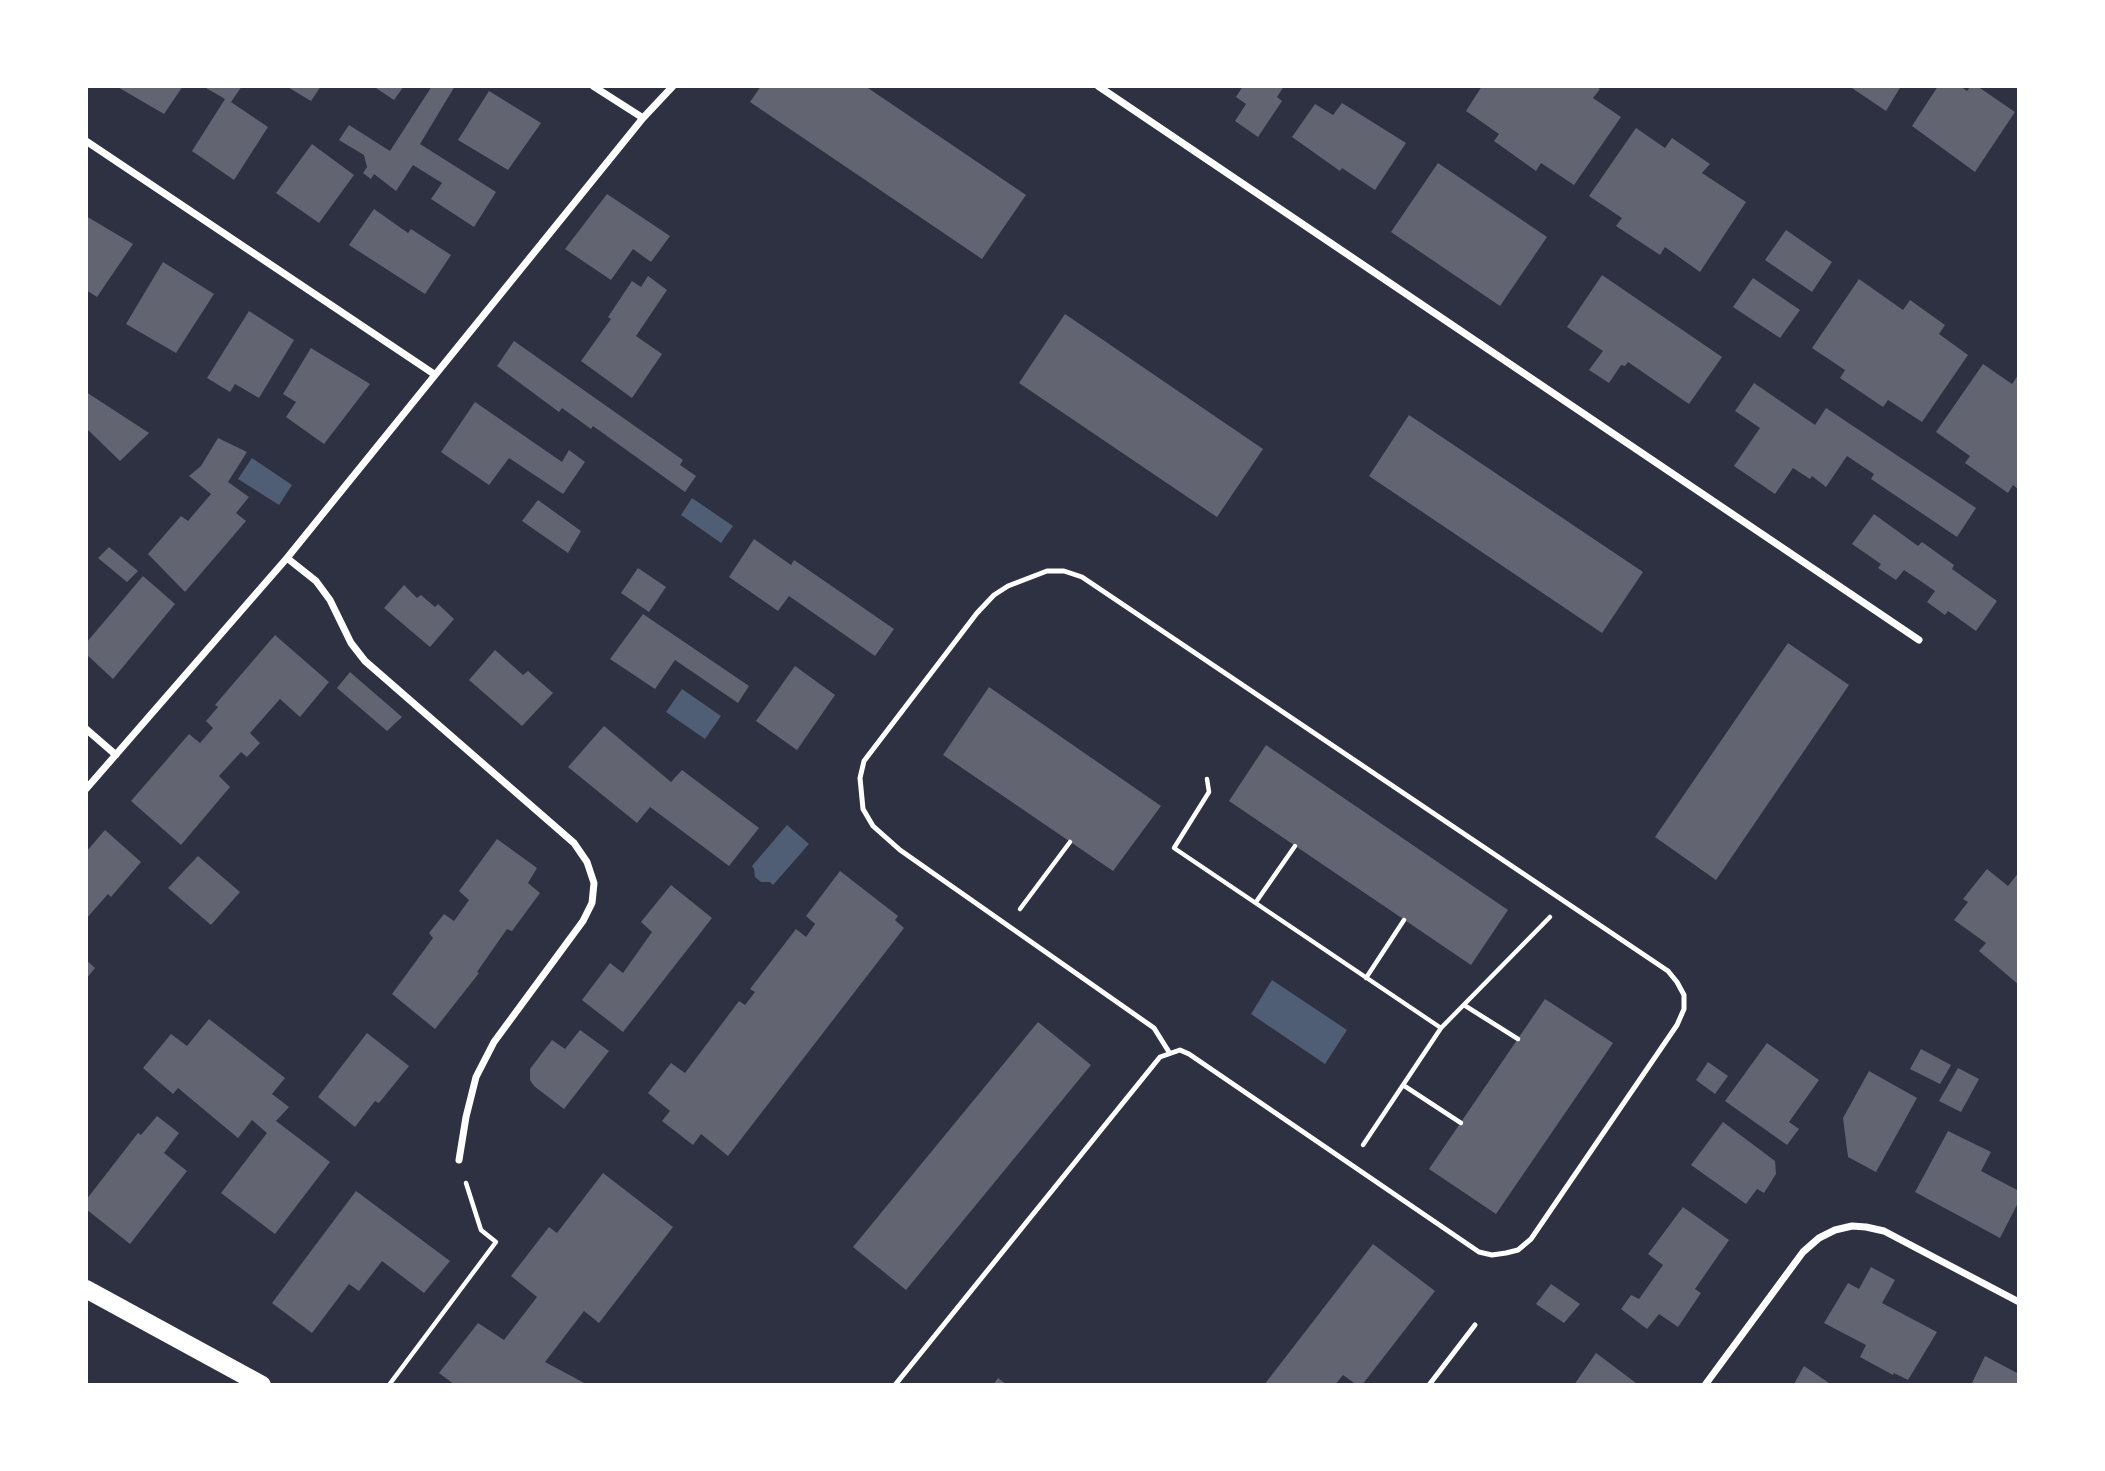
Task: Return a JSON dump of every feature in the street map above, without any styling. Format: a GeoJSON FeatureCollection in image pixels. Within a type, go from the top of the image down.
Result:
{"type":"FeatureCollection","features":[{"type":"Feature","properties":{"kind":"main road"},"geometry":{"type":"LineString","coordinates":[[86,1289],[262,1385]]}},
{"type":"Feature","properties":{"kind":"street"},"geometry":{"type":"LineString","coordinates":[[593,86],[643,118]]}},
{"type":"Feature","properties":{"kind":"street"},"geometry":{"type":"LineString","coordinates":[[86,789],[287,558],[643,118],[673,86]]}},
{"type":"Feature","properties":{"kind":"street"},"geometry":{"type":"LineString","coordinates":[[1098,86],[1919,640]]}},
{"type":"Feature","properties":{"kind":"street"},"geometry":{"type":"LineString","coordinates":[[86,141],[434,374]]}},
{"type":"Feature","properties":{"kind":"street"},"geometry":{"type":"LineString","coordinates":[[287,558],[316,581],[330,600],[351,643],[365,662],[574,843],[587,862],[594,883],[592,903],[583,921],[494,1042],[476,1077],[459,1160]]}},
{"type":"Feature","properties":{"kind":"street"},"geometry":{"type":"LineString","coordinates":[[86,729],[116,755]]}},
{"type":"Feature","properties":{"kind":"street"},"geometry":{"type":"LineString","coordinates":[[1705,1385],[1803,1252],[1819,1238],[1835,1230],[1852,1226],[1884,1231],[2019,1302]]}},
{"type":"Feature","properties":{"kind":"lane"},"geometry":{"type":"LineString","coordinates":[[895,1385],[1160,1057],[1169,1052],[1180,1050],[1189,1054],[1479,1252],[1492,1255],[1518,1250],[1531,1239],[1677,1025],[1684,1009],[1684,995],[1668,971],[1082,577],[1064,571],[1046,571],[1008,586],[994,595],[977,613],[864,761],[860,778],[863,809],[873,826],[900,850],[1154,1028],[1169,1052]]}},
{"type":"Feature","properties":{"kind":"lane"},"geometry":{"type":"LineString","coordinates":[[1429,1385],[1475,1325]]}},
{"type":"Feature","properties":{"kind":"path"},"geometry":{"type":"LineString","coordinates":[[1207,779],[1209,792],[1174,848],[1441,1028]]}},
{"type":"Feature","properties":{"kind":"path"},"geometry":{"type":"LineString","coordinates":[[1008,925],[1070,842]]}},
{"type":"Feature","properties":{"kind":"path"},"geometry":{"type":"LineString","coordinates":[[1256,902],[1295,846]]}},
{"type":"Feature","properties":{"kind":"path"},"geometry":{"type":"LineString","coordinates":[[1351,1164],[1441,1028],[1565,901]]}},
{"type":"Feature","properties":{"kind":"path"},"geometry":{"type":"LineString","coordinates":[[1366,978],[1404,920]]}},
{"type":"Feature","properties":{"kind":"path"},"geometry":{"type":"LineString","coordinates":[[1464,1005],[1518,1039]]}},
{"type":"Feature","properties":{"kind":"path"},"geometry":{"type":"LineString","coordinates":[[1403,1085],[1461,1123]]}},
{"type":"Feature","properties":{"kind":"path"},"geometry":{"type":"LineString","coordinates":[[388,1385],[496,1242],[481,1230],[459,1160]]}},
{"type":"Feature","properties":{"kind":"water"},"geometry":{"type":"Polygon","coordinates":[[[252,458],[292,485],[279,505],[238,479],[252,458]]]}},
{"type":"Feature","properties":{"kind":"water"},"geometry":{"type":"Polygon","coordinates":[[[692,498],[733,526],[721,543],[681,515],[692,498]]]}},
{"type":"Feature","properties":{"kind":"water"},"geometry":{"type":"Polygon","coordinates":[[[682,689],[721,716],[705,739],[666,712],[682,689]]]}},
{"type":"Feature","properties":{"kind":"water"},"geometry":{"type":"Polygon","coordinates":[[[787,825],[809,844],[773,885],[770,882],[761,882],[755,877],[752,866],[787,825]]]}},
{"type":"Feature","properties":{"kind":"water"},"geometry":{"type":"Polygon","coordinates":[[[1272,980],[1347,1030],[1325,1064],[1251,1014],[1272,980]]]}},
{"type":"Feature","properties":{"kind":"building"},"geometry":{"type":"Polygon","coordinates":[[[116,86],[183,86],[164,114],[116,86]]]}},
{"type":"Feature","properties":{"kind":"building"},"geometry":{"type":"Polygon","coordinates":[[[242,86],[231,102],[268,127],[234,180],[192,151],[225,99],[206,88],[242,86]]]}},
{"type":"Feature","properties":{"kind":"building"},"geometry":{"type":"Polygon","coordinates":[[[286,86],[321,86],[311,101],[286,86]]]}},
{"type":"Feature","properties":{"kind":"building"},"geometry":{"type":"Polygon","coordinates":[[[373,86],[404,86],[394,100],[373,86]]]}},
{"type":"Feature","properties":{"kind":"building"},"geometry":{"type":"Polygon","coordinates":[[[432,86],[455,86],[420,144],[496,192],[474,227],[431,199],[442,183],[413,165],[396,191],[374,174],[371,179],[363,173],[367,167],[364,155],[339,140],[349,125],[390,151],[432,86]]]}},
{"type":"Feature","properties":{"kind":"building"},"geometry":{"type":"Polygon","coordinates":[[[761,86],[865,86],[1026,195],[982,259],[750,102],[761,86]]]}},
{"type":"Feature","properties":{"kind":"building"},"geometry":{"type":"Polygon","coordinates":[[[1243,86],[1284,86],[1277,97],[1282,101],[1258,137],[1235,121],[1246,104],[1236,97],[1243,86]]]}},
{"type":"Feature","properties":{"kind":"building"},"geometry":{"type":"Polygon","coordinates":[[[1482,86],[1595,86],[1600,89],[1593,98],[1621,117],[1574,185],[1541,163],[1536,171],[1494,141],[1499,134],[1466,111],[1482,86]]]}},
{"type":"Feature","properties":{"kind":"building"},"geometry":{"type":"Polygon","coordinates":[[[1849,86],[1901,86],[1886,111],[1849,86]]]}},
{"type":"Feature","properties":{"kind":"building"},"geometry":{"type":"Polygon","coordinates":[[[1938,86],[1960,86],[1967,91],[1971,86],[1977,86],[2015,112],[1975,172],[1912,126],[1938,86]]]}},
{"type":"Feature","properties":{"kind":"building"},"geometry":{"type":"Polygon","coordinates":[[[489,91],[541,123],[508,170],[458,140],[489,91]]]}},
{"type":"Feature","properties":{"kind":"building"},"geometry":{"type":"Polygon","coordinates":[[[1342,103],[1406,143],[1375,190],[1342,168],[1340,171],[1292,137],[1315,104],[1333,115],[1342,103]]]}},
{"type":"Feature","properties":{"kind":"building"},"geometry":{"type":"Polygon","coordinates":[[[1636,128],[1665,148],[1672,138],[1710,164],[1702,173],[1746,202],[1700,272],[1665,247],[1660,255],[1616,226],[1622,218],[1589,196],[1636,128]]]}},
{"type":"Feature","properties":{"kind":"building"},"geometry":{"type":"Polygon","coordinates":[[[312,144],[354,175],[319,223],[276,193],[312,144]]]}},
{"type":"Feature","properties":{"kind":"building"},"geometry":{"type":"Polygon","coordinates":[[[1438,163],[1547,237],[1500,306],[1391,232],[1438,163]]]}},
{"type":"Feature","properties":{"kind":"building"},"geometry":{"type":"Polygon","coordinates":[[[607,194],[670,236],[651,262],[633,249],[611,280],[565,249],[607,194]]]}},
{"type":"Feature","properties":{"kind":"building"},"geometry":{"type":"Polygon","coordinates":[[[374,209],[408,233],[411,229],[451,255],[425,294],[349,245],[374,209]]]}},
{"type":"Feature","properties":{"kind":"building"},"geometry":{"type":"Polygon","coordinates":[[[86,216],[133,244],[97,297],[86,290],[86,216]]]}},
{"type":"Feature","properties":{"kind":"building"},"geometry":{"type":"Polygon","coordinates":[[[1786,230],[1832,262],[1812,292],[1765,260],[1786,230]]]}},
{"type":"Feature","properties":{"kind":"building"},"geometry":{"type":"Polygon","coordinates":[[[163,262],[214,294],[176,353],[126,324],[163,262]]]}},
{"type":"Feature","properties":{"kind":"building"},"geometry":{"type":"Polygon","coordinates":[[[1602,275],[1722,357],[1689,404],[1628,362],[1625,366],[1621,365],[1609,383],[1589,370],[1603,351],[1567,327],[1602,275]]]}},
{"type":"Feature","properties":{"kind":"building"},"geometry":{"type":"Polygon","coordinates":[[[648,276],[667,290],[636,336],[662,354],[632,398],[581,361],[611,319],[608,317],[632,281],[641,287],[648,276]]]}},
{"type":"Feature","properties":{"kind":"building"},"geometry":{"type":"Polygon","coordinates":[[[1753,278],[1800,310],[1780,338],[1733,307],[1753,278]]]}},
{"type":"Feature","properties":{"kind":"building"},"geometry":{"type":"Polygon","coordinates":[[[1859,279],[1903,310],[1910,300],[1945,325],[1939,334],[1968,355],[1922,422],[1888,400],[1883,407],[1840,378],[1845,370],[1812,348],[1859,279]]]}},
{"type":"Feature","properties":{"kind":"building"},"geometry":{"type":"Polygon","coordinates":[[[249,311],[294,340],[259,398],[235,384],[230,392],[207,378],[249,311]]]}},
{"type":"Feature","properties":{"kind":"building"},"geometry":{"type":"Polygon","coordinates":[[[1065,314],[1263,449],[1217,517],[1019,383],[1065,314]]]}},
{"type":"Feature","properties":{"kind":"building"},"geometry":{"type":"Polygon","coordinates":[[[514,341],[683,460],[680,465],[696,476],[685,492],[593,426],[591,429],[562,408],[559,412],[497,366],[514,341]]]}},
{"type":"Feature","properties":{"kind":"building"},"geometry":{"type":"Polygon","coordinates":[[[311,348],[370,384],[324,444],[286,417],[296,402],[283,394],[311,348]]]}},
{"type":"Feature","properties":{"kind":"building"},"geometry":{"type":"Polygon","coordinates":[[[1983,364],[2012,384],[2019,376],[2019,490],[2013,485],[2008,493],[1965,463],[1970,456],[1936,432],[1983,364]]]}},
{"type":"Feature","properties":{"kind":"building"},"geometry":{"type":"Polygon","coordinates":[[[1754,383],[1815,425],[1826,408],[1976,508],[1957,537],[1871,479],[1874,474],[1847,456],[1826,487],[1812,476],[1810,479],[1793,468],[1775,494],[1734,466],[1760,428],[1735,411],[1754,383]]]}},
{"type":"Feature","properties":{"kind":"building"},"geometry":{"type":"Polygon","coordinates":[[[86,392],[149,433],[120,461],[86,428],[86,392]]]}},
{"type":"Feature","properties":{"kind":"building"},"geometry":{"type":"Polygon","coordinates":[[[475,402],[562,462],[569,450],[585,462],[563,494],[509,458],[489,485],[441,452],[475,402]]]}},
{"type":"Feature","properties":{"kind":"building"},"geometry":{"type":"Polygon","coordinates":[[[1409,415],[1643,572],[1602,633],[1369,476],[1409,415]]]}},
{"type":"Feature","properties":{"kind":"building"},"geometry":{"type":"Polygon","coordinates":[[[218,438],[247,452],[228,482],[249,497],[236,513],[246,521],[185,592],[148,554],[181,516],[188,521],[211,494],[189,476],[201,466],[218,438]]]}},
{"type":"Feature","properties":{"kind":"building"},"geometry":{"type":"Polygon","coordinates":[[[538,500],[581,531],[568,553],[522,521],[538,500]]]}},
{"type":"Feature","properties":{"kind":"building"},"geometry":{"type":"Polygon","coordinates":[[[1874,514],[1918,546],[1922,542],[1954,565],[1952,569],[1997,601],[1976,631],[1948,611],[1945,615],[1927,602],[1935,591],[1904,570],[1896,580],[1878,568],[1881,564],[1852,544],[1874,514]]]}},
{"type":"Feature","properties":{"kind":"building"},"geometry":{"type":"Polygon","coordinates":[[[754,539],[791,565],[794,560],[894,629],[875,656],[789,596],[778,611],[729,577],[754,539]]]}},
{"type":"Feature","properties":{"kind":"building"},"geometry":{"type":"Polygon","coordinates":[[[109,547],[138,571],[127,582],[98,558],[109,547]]]}},
{"type":"Feature","properties":{"kind":"building"},"geometry":{"type":"Polygon","coordinates":[[[638,568],[666,587],[649,612],[621,593],[638,568]]]}},
{"type":"Feature","properties":{"kind":"building"},"geometry":{"type":"Polygon","coordinates":[[[143,576],[175,604],[113,679],[86,654],[86,643],[143,576]]]}},
{"type":"Feature","properties":{"kind":"building"},"geometry":{"type":"Polygon","coordinates":[[[404,585],[417,598],[421,595],[435,607],[438,604],[454,619],[430,647],[384,608],[404,585]]]}},
{"type":"Feature","properties":{"kind":"building"},"geometry":{"type":"Polygon","coordinates":[[[643,614],[749,686],[738,703],[675,660],[655,689],[610,659],[643,614]]]}},
{"type":"Feature","properties":{"kind":"building"},"geometry":{"type":"Polygon","coordinates":[[[275,635],[329,682],[300,717],[280,699],[250,733],[260,743],[247,757],[241,752],[219,776],[230,787],[181,845],[131,801],[189,734],[200,743],[213,728],[206,721],[218,707],[215,705],[275,635]]]}},
{"type":"Feature","properties":{"kind":"building"},"geometry":{"type":"Polygon","coordinates":[[[1788,643],[1849,685],[1716,880],[1655,837],[1788,643]]]}},
{"type":"Feature","properties":{"kind":"building"},"geometry":{"type":"Polygon","coordinates":[[[495,650],[523,675],[528,671],[553,693],[522,726],[469,680],[495,650]]]}},
{"type":"Feature","properties":{"kind":"building"},"geometry":{"type":"Polygon","coordinates":[[[795,666],[835,695],[797,750],[756,721],[795,666]]]}},
{"type":"Feature","properties":{"kind":"building"},"geometry":{"type":"Polygon","coordinates":[[[350,672],[402,717],[387,731],[337,688],[350,672]]]}},
{"type":"Feature","properties":{"kind":"building"},"geometry":{"type":"Polygon","coordinates":[[[989,687],[1161,806],[1113,871],[943,755],[989,687]]]}},
{"type":"Feature","properties":{"kind":"building"},"geometry":{"type":"Polygon","coordinates":[[[604,726],[671,782],[682,770],[759,828],[729,866],[650,807],[637,823],[568,767],[604,726]]]}},
{"type":"Feature","properties":{"kind":"building"},"geometry":{"type":"Polygon","coordinates":[[[1266,745],[1508,910],[1471,965],[1229,801],[1266,745]]]}},
{"type":"Feature","properties":{"kind":"building"},"geometry":{"type":"Polygon","coordinates":[[[105,830],[141,862],[111,897],[108,894],[86,919],[86,852],[105,830]]]}},
{"type":"Feature","properties":{"kind":"building"},"geometry":{"type":"Polygon","coordinates":[[[497,839],[537,868],[528,883],[540,893],[512,931],[507,929],[477,972],[479,973],[435,1029],[392,994],[433,938],[429,933],[444,914],[454,921],[469,900],[459,891],[497,839]]]}},
{"type":"Feature","properties":{"kind":"building"},"geometry":{"type":"Polygon","coordinates":[[[198,856],[240,892],[211,925],[168,888],[198,856]]]}},
{"type":"Feature","properties":{"kind":"building"},"geometry":{"type":"Polygon","coordinates":[[[1987,869],[2008,886],[2019,872],[2019,985],[1979,951],[1986,943],[1954,920],[1968,902],[1963,899],[1987,869]]]}},
{"type":"Feature","properties":{"kind":"building"},"geometry":{"type":"Polygon","coordinates":[[[840,871],[898,916],[895,920],[904,928],[728,1156],[701,1134],[693,1145],[662,1121],[670,1111],[648,1093],[671,1063],[685,1073],[739,1001],[745,1005],[755,992],[750,989],[796,929],[806,937],[815,924],[806,916],[840,871]]]}},
{"type":"Feature","properties":{"kind":"building"},"geometry":{"type":"Polygon","coordinates":[[[671,885],[712,918],[623,1032],[582,1000],[610,963],[623,973],[652,932],[641,922],[671,885]]]}},
{"type":"Feature","properties":{"kind":"building"},"geometry":{"type":"Polygon","coordinates":[[[86,960],[95,968],[86,979],[86,960]]]}},
{"type":"Feature","properties":{"kind":"building"},"geometry":{"type":"Polygon","coordinates":[[[1545,999],[1613,1043],[1496,1214],[1429,1169],[1545,999]]]}},
{"type":"Feature","properties":{"kind":"building"},"geometry":{"type":"Polygon","coordinates":[[[209,1019],[285,1078],[272,1094],[289,1107],[276,1121],[330,1162],[275,1234],[221,1193],[267,1133],[252,1120],[238,1138],[178,1088],[173,1094],[143,1068],[171,1034],[187,1046],[209,1019]]]}},
{"type":"Feature","properties":{"kind":"building"},"geometry":{"type":"Polygon","coordinates":[[[1038,1022],[1091,1065],[906,1290],[853,1247],[1038,1022]]]}},
{"type":"Feature","properties":{"kind":"building"},"geometry":{"type":"Polygon","coordinates":[[[580,1030],[609,1051],[564,1109],[534,1086],[530,1080],[530,1069],[552,1040],[565,1049],[580,1030]]]}},
{"type":"Feature","properties":{"kind":"building"},"geometry":{"type":"Polygon","coordinates":[[[367,1033],[409,1066],[379,1103],[375,1101],[355,1127],[318,1097],[367,1033]]]}},
{"type":"Feature","properties":{"kind":"building"},"geometry":{"type":"Polygon","coordinates":[[[1767,1043],[1819,1080],[1789,1122],[1799,1129],[1787,1145],[1725,1101],[1767,1043]]]}},
{"type":"Feature","properties":{"kind":"building"},"geometry":{"type":"Polygon","coordinates":[[[1921,1049],[1951,1065],[1940,1084],[1910,1069],[1921,1049]]]}},
{"type":"Feature","properties":{"kind":"building"},"geometry":{"type":"Polygon","coordinates":[[[1708,1062],[1728,1076],[1715,1094],[1696,1080],[1708,1062]]]}},
{"type":"Feature","properties":{"kind":"building"},"geometry":{"type":"Polygon","coordinates":[[[1958,1068],[1979,1079],[1961,1112],[1939,1101],[1958,1068]]]}},
{"type":"Feature","properties":{"kind":"building"},"geometry":{"type":"Polygon","coordinates":[[[1869,1071],[1917,1098],[1876,1172],[1848,1157],[1843,1118],[1869,1071]]]}},
{"type":"Feature","properties":{"kind":"building"},"geometry":{"type":"Polygon","coordinates":[[[157,1116],[179,1133],[164,1153],[187,1171],[130,1244],[86,1209],[86,1200],[138,1133],[141,1135],[157,1116]]]}},
{"type":"Feature","properties":{"kind":"building"},"geometry":{"type":"Polygon","coordinates":[[[1723,1122],[1775,1161],[1776,1174],[1764,1193],[1757,1189],[1746,1204],[1691,1165],[1723,1122]]]}},
{"type":"Feature","properties":{"kind":"building"},"geometry":{"type":"Polygon","coordinates":[[[1948,1131],[1991,1152],[1981,1171],[2019,1191],[2019,1201],[2000,1238],[1915,1192],[1948,1131]]]}},
{"type":"Feature","properties":{"kind":"building"},"geometry":{"type":"Polygon","coordinates":[[[603,1173],[673,1227],[599,1323],[584,1311],[545,1362],[588,1385],[455,1385],[439,1373],[478,1323],[504,1340],[537,1297],[511,1276],[549,1227],[557,1233],[603,1173]]]}},
{"type":"Feature","properties":{"kind":"building"},"geometry":{"type":"Polygon","coordinates":[[[356,1191],[450,1261],[424,1293],[382,1261],[359,1291],[349,1284],[312,1333],[272,1303],[356,1191]]]}},
{"type":"Feature","properties":{"kind":"building"},"geometry":{"type":"Polygon","coordinates":[[[1683,1207],[1729,1240],[1695,1289],[1701,1293],[1678,1327],[1659,1314],[1647,1329],[1621,1309],[1631,1295],[1639,1299],[1663,1265],[1648,1254],[1683,1207]]]}},
{"type":"Feature","properties":{"kind":"building"},"geometry":{"type":"Polygon","coordinates":[[[1373,1244],[1435,1291],[1362,1385],[1357,1385],[1343,1375],[1335,1385],[1264,1385],[1373,1244]]]}},
{"type":"Feature","properties":{"kind":"building"},"geometry":{"type":"Polygon","coordinates":[[[1871,1267],[1895,1280],[1882,1303],[1937,1332],[1908,1380],[1860,1357],[1866,1345],[1824,1323],[1848,1283],[1859,1289],[1871,1267]]]}},
{"type":"Feature","properties":{"kind":"building"},"geometry":{"type":"Polygon","coordinates":[[[1551,1284],[1580,1304],[1564,1323],[1536,1304],[1551,1284]]]}},
{"type":"Feature","properties":{"kind":"building"},"geometry":{"type":"Polygon","coordinates":[[[1596,1353],[1636,1383],[1574,1385],[1596,1353]]]}},
{"type":"Feature","properties":{"kind":"building"},"geometry":{"type":"Polygon","coordinates":[[[1985,1356],[2019,1374],[2019,1385],[1971,1385],[1985,1356]]]}},
{"type":"Feature","properties":{"kind":"building"},"geometry":{"type":"Polygon","coordinates":[[[1804,1366],[1832,1385],[1794,1384],[1804,1366]]]}},
{"type":"Feature","properties":{"kind":"building"},"geometry":{"type":"Polygon","coordinates":[[[998,1378],[1007,1385],[993,1385],[998,1378]]]}}]}
